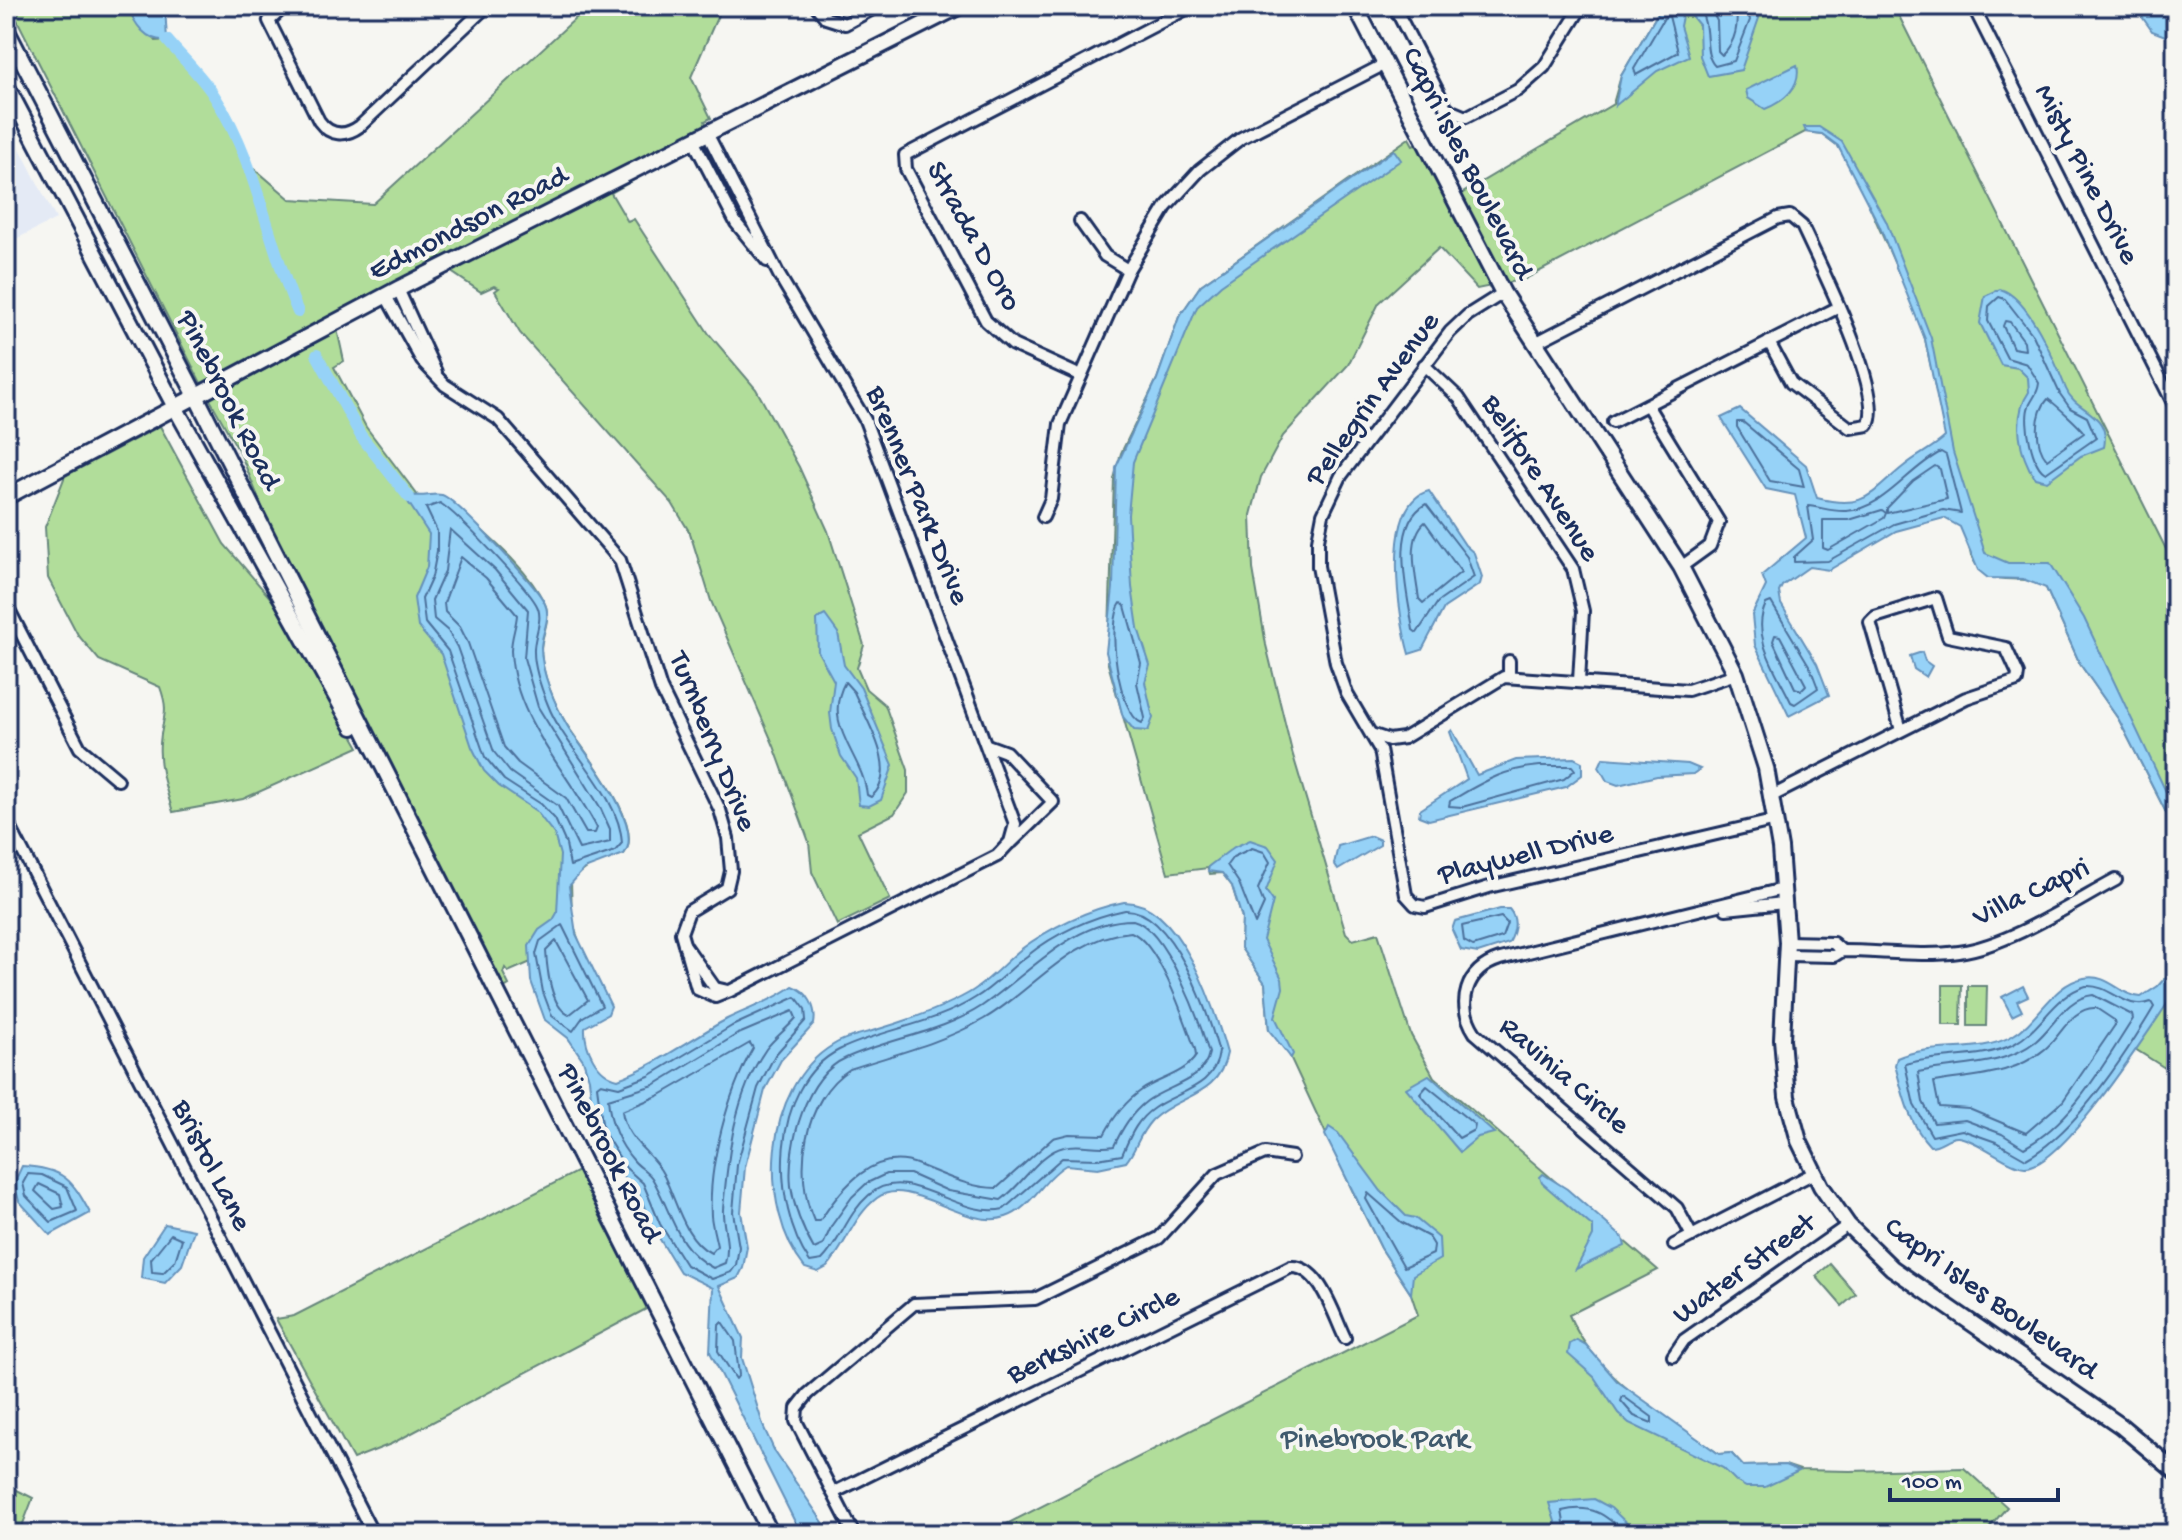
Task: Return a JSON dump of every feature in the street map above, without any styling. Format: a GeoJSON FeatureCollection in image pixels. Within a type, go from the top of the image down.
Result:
{"type":"FeatureCollection","features":[{"type":"Feature","properties":{"kind":"street"},"geometry":{"type":"LineString","coordinates":[[285,6],[269,21],[319,121],[328,130],[340,134],[356,129],[487,6]]}},
{"type":"Feature","properties":{"kind":"street"},"geometry":{"type":"LineString","coordinates":[[816,6],[826,18],[845,24],[878,6]]}},
{"type":"Feature","properties":{"kind":"street","name":"Edmondson Road"},"geometry":{"type":"LineString","coordinates":[[6,497],[392,293],[960,6]]}},
{"type":"Feature","properties":{"kind":"street","name":"Strada D Oro"},"geometry":{"type":"LineString","coordinates":[[1081,376],[1013,345],[986,321],[906,169],[902,154],[1192,6]]}},
{"type":"Feature","properties":{"kind":"street","name":"Capri Isles Boulevard"},"geometry":{"type":"LineString","coordinates":[[1355,6],[1503,293],[1681,567],[1736,674],[1777,820],[1787,949],[1783,1069],[1794,1124],[1814,1173],[1848,1225],[1902,1275],[2121,1426],[2176,1472]]}},
{"type":"Feature","properties":{"kind":"street"},"geometry":{"type":"LineString","coordinates":[[1394,6],[1447,109],[1466,117],[1511,95],[1535,76],[1552,57],[1582,6]]}},
{"type":"Feature","properties":{"kind":"street","name":"Misty Pine Drive"},"geometry":{"type":"LineString","coordinates":[[1973,6],[2176,409]]}},
{"type":"Feature","properties":{"kind":"street","name":"Pinebrook Road"},"geometry":{"type":"LineString","coordinates":[[6,29],[196,396],[771,1534]]}},
{"type":"Feature","properties":{"kind":"street"},"geometry":{"type":"LineString","coordinates":[[1043,517],[1051,499],[1057,433],[1128,270],[1166,207],[1210,162],[1263,125],[1385,64]]}},
{"type":"Feature","properties":{"kind":"street","name":"Pinebrook Road"},"geometry":{"type":"LineString","coordinates":[[6,85],[175,407],[341,708],[399,798]]}},
{"type":"Feature","properties":{"kind":"street","name":"Brenner Park Drive"},"geometry":{"type":"LineString","coordinates":[[707,133],[779,275],[865,420],[1014,818],[1014,831],[1007,847]]}},
{"type":"Feature","properties":{"kind":"street","name":"Brenner Park Drive"},"geometry":{"type":"LineString","coordinates":[[693,140],[736,223],[779,275]]}},
{"type":"Feature","properties":{"kind":"street"},"geometry":{"type":"LineString","coordinates":[[1535,343],[1785,216],[1793,216],[1802,226],[1839,307],[1871,395],[1872,417],[1865,427],[1853,429],[1844,425],[1796,388],[1769,342]]}},
{"type":"Feature","properties":{"kind":"street"},"geometry":{"type":"LineString","coordinates":[[1080,221],[1102,253],[1128,270]]}},
{"type":"Feature","properties":{"kind":"street","name":"Turnberry Drive"},"geometry":{"type":"LineString","coordinates":[[392,293],[417,354],[438,378],[498,419],[608,542],[625,570],[661,689],[720,810],[728,838],[728,885],[718,896],[689,911],[681,928],[697,989],[715,997],[730,991],[997,856],[1007,847]]}},
{"type":"Feature","properties":{"kind":"street","name":"Pellegrin Avenue"},"geometry":{"type":"LineString","coordinates":[[1371,734],[1347,694],[1336,663],[1318,566],[1319,527],[1341,476],[1424,365],[1457,324],[1503,293]]}},
{"type":"Feature","properties":{"kind":"street"},"geometry":{"type":"LineString","coordinates":[[1613,422],[1839,307]]}},
{"type":"Feature","properties":{"kind":"street","name":"Belifore Avenue"},"geometry":{"type":"LineString","coordinates":[[1424,365],[1459,398],[1573,569],[1583,611],[1579,681]]}},
{"type":"Feature","properties":{"kind":"street"},"geometry":{"type":"LineString","coordinates":[[1647,405],[1719,522],[1710,546],[1681,567]]}},
{"type":"Feature","properties":{"kind":"street"},"geometry":{"type":"LineString","coordinates":[[1772,796],[1966,698],[1999,689],[2018,679],[2006,648],[1948,636],[1936,598],[1870,622],[1901,730]]}},
{"type":"Feature","properties":{"kind":"street"},"geometry":{"type":"LineString","coordinates":[[6,604],[80,748],[118,780]]}},
{"type":"Feature","properties":{"kind":"street"},"geometry":{"type":"LineString","coordinates":[[1509,661],[1509,676]]}},
{"type":"Feature","properties":{"kind":"street"},"geometry":{"type":"LineString","coordinates":[[1371,734],[1389,740],[1404,738],[1485,685],[1509,676],[1688,690],[1736,674]]}},
{"type":"Feature","properties":{"kind":"street","name":"Playwell Drive"},"geometry":{"type":"LineString","coordinates":[[1371,734],[1380,750],[1389,789],[1403,887],[1410,900],[1420,907],[1489,887],[1777,820]]}},
{"type":"Feature","properties":{"kind":"street"},"geometry":{"type":"LineString","coordinates":[[987,745],[1006,752],[1053,802],[1007,847]]}},
{"type":"Feature","properties":{"kind":"street","name":"Bristol Lane"},"geometry":{"type":"LineString","coordinates":[[6,819],[373,1534]]}},
{"type":"Feature","properties":{"kind":"street","name":"Villa Capri"},"geometry":{"type":"LineString","coordinates":[[1787,949],[1833,956],[1842,951],[1960,952],[1990,943],[2116,880]]}},
{"type":"Feature","properties":{"kind":"street","name":"Ravinia Circle"},"geometry":{"type":"LineString","coordinates":[[1692,1236],[1677,1208],[1475,1033],[1467,1019],[1464,1000],[1472,977],[1492,961],[1700,912],[1783,896]]}},
{"type":"Feature","properties":{"kind":"street"},"geometry":{"type":"LineString","coordinates":[[854,1534],[798,1425],[797,1408],[808,1394],[911,1306],[925,1301],[1017,1303],[1035,1299],[1159,1238],[1204,1184],[1217,1174],[1265,1153],[1292,1157]]}},
{"type":"Feature","properties":{"kind":"street"},"geometry":{"type":"LineString","coordinates":[[1674,1245],[1814,1173]]}},
{"type":"Feature","properties":{"kind":"street","name":"Water Street"},"geometry":{"type":"LineString","coordinates":[[1673,1356],[1684,1340],[1848,1225]]}},
{"type":"Feature","properties":{"kind":"street","name":"Berkshire Circle"},"geometry":{"type":"LineString","coordinates":[[833,1493],[1291,1267],[1307,1270],[1315,1279],[1345,1338]]}},
{"type":"Feature","properties":{"kind":"shaded area"},"geometry":{"type":"Polygon","coordinates":[[[6,121],[56,219],[6,244],[6,121]]]}},
{"type":"Feature","properties":{"kind":"green space"},"geometry":{"type":"Polygon","coordinates":[[[10,6],[128,6],[156,41],[167,40],[215,98],[247,162],[290,199],[373,204],[589,6],[722,6],[691,77],[711,118],[705,121],[707,126],[202,385],[10,6]]]}},
{"type":"Feature","properties":{"kind":"green space","name":"Pinebrook Park"},"geometry":{"type":"Polygon","coordinates":[[[1662,6],[1894,6],[2176,569],[2176,832],[2119,720],[2080,664],[2046,588],[2035,582],[1987,575],[1971,556],[1925,339],[1858,180],[1838,146],[1822,134],[1805,132],[1525,279],[1477,289],[1439,248],[1379,303],[1348,365],[1283,436],[1261,477],[1251,515],[1253,569],[1266,645],[1292,752],[1346,933],[1353,940],[1378,933],[1411,1035],[1434,1077],[1658,1270],[1569,1315],[1596,1358],[1654,1410],[1719,1454],[1731,1453],[1743,1466],[1785,1465],[1800,1470],[1850,1471],[1964,1468],[2007,1507],[1984,1534],[987,1534],[1418,1315],[1411,1294],[1381,1248],[1353,1192],[1287,1050],[1269,1030],[1265,983],[1241,948],[1242,918],[1232,886],[1222,873],[1210,874],[1208,868],[1168,873],[1108,664],[1114,479],[1121,453],[1157,379],[1179,317],[1201,285],[1409,138],[1413,145],[1418,142],[1449,201],[1613,104],[1621,76],[1662,6]]]}},
{"type":"Feature","properties":{"kind":"green space"},"geometry":{"type":"Polygon","coordinates":[[[675,157],[611,193],[628,222],[634,219],[709,334],[756,389],[799,467],[828,531],[864,645],[857,668],[866,689],[885,705],[908,770],[908,793],[894,814],[858,832],[890,899],[837,925],[812,872],[809,842],[774,746],[711,601],[690,533],[672,503],[520,333],[495,291],[499,288],[494,286],[481,292],[450,271],[675,157]]]}},
{"type":"Feature","properties":{"kind":"green space"},"geometry":{"type":"Polygon","coordinates":[[[337,329],[344,361],[334,367],[366,427],[419,497],[441,495],[448,499],[513,560],[544,602],[547,620],[541,650],[550,689],[567,725],[621,808],[627,826],[629,842],[624,854],[591,865],[571,880],[572,921],[579,941],[508,972],[505,968],[503,973],[509,985],[502,989],[278,546],[241,455],[208,396],[337,329]]]}},
{"type":"Feature","properties":{"kind":"green space"},"geometry":{"type":"Polygon","coordinates":[[[160,426],[224,544],[279,608],[359,747],[243,799],[173,812],[160,761],[165,710],[160,687],[99,660],[78,635],[48,578],[45,527],[65,476],[160,426]]]}},
{"type":"Feature","properties":{"kind":"green space"},"geometry":{"type":"Polygon","coordinates":[[[2176,966],[2176,1075],[2135,1049],[2158,986],[2176,966]]]}},
{"type":"Feature","properties":{"kind":"green space"},"geometry":{"type":"Polygon","coordinates":[[[1943,985],[1962,985],[1961,1025],[1943,1025],[1943,985]]]}},
{"type":"Feature","properties":{"kind":"green space"},"geometry":{"type":"Polygon","coordinates":[[[1968,986],[1987,986],[1986,1026],[1968,1026],[1968,986]]]}},
{"type":"Feature","properties":{"kind":"green space"},"geometry":{"type":"Polygon","coordinates":[[[580,1170],[650,1307],[391,1444],[353,1459],[276,1319],[294,1316],[580,1170]]]}},
{"type":"Feature","properties":{"kind":"green space"},"geometry":{"type":"Polygon","coordinates":[[[1830,1264],[1856,1294],[1842,1306],[1816,1276],[1830,1264]]]}},
{"type":"Feature","properties":{"kind":"green space"},"geometry":{"type":"Polygon","coordinates":[[[9,1486],[33,1498],[19,1534],[6,1534],[9,1486]]]}},
{"type":"Feature","properties":{"kind":"water"},"geometry":{"type":"Polygon","coordinates":[[[128,6],[165,6],[167,40],[147,35],[128,6]]]}},
{"type":"Feature","properties":{"kind":"water"},"geometry":{"type":"Polygon","coordinates":[[[1662,6],[1753,6],[1759,18],[1741,70],[1708,76],[1700,56],[1699,25],[1684,7],[1680,26],[1689,56],[1657,71],[1615,106],[1621,76],[1662,6]]]}},
{"type":"Feature","properties":{"kind":"water"},"geometry":{"type":"Polygon","coordinates":[[[2142,6],[2176,6],[2176,40],[2152,31],[2138,11],[2142,6]]]}},
{"type":"Feature","properties":{"kind":"water"},"geometry":{"type":"Polygon","coordinates":[[[1797,65],[1794,87],[1778,102],[1765,109],[1748,98],[1746,90],[1797,65]]]}},
{"type":"Feature","properties":{"kind":"water"},"geometry":{"type":"Polygon","coordinates":[[[1804,127],[1819,127],[1842,142],[1886,221],[1931,338],[1953,452],[1985,553],[2008,563],[2050,563],[2084,618],[2176,813],[2176,832],[2119,720],[2080,664],[2046,588],[2023,579],[1988,578],[1978,570],[1960,527],[1944,518],[1896,531],[1829,570],[1809,567],[1782,586],[1779,592],[1781,604],[1817,664],[1829,695],[1789,716],[1755,645],[1752,615],[1766,586],[1762,575],[1806,538],[1795,495],[1766,489],[1721,418],[1740,409],[1806,465],[1817,498],[1833,501],[1847,502],[1866,497],[1945,437],[1925,339],[1879,225],[1838,146],[1822,134],[1806,132],[1804,127]]]}},
{"type":"Feature","properties":{"kind":"water"},"geometry":{"type":"Polygon","coordinates":[[[1394,150],[1401,160],[1221,285],[1197,307],[1133,462],[1128,515],[1132,587],[1138,628],[1150,665],[1145,682],[1153,718],[1148,731],[1134,730],[1123,717],[1106,652],[1113,588],[1116,467],[1157,379],[1179,317],[1201,285],[1394,150]]]}},
{"type":"Feature","properties":{"kind":"water"},"geometry":{"type":"Polygon","coordinates":[[[2000,289],[2010,294],[2031,317],[2071,397],[2097,419],[2105,435],[2104,447],[2081,456],[2047,481],[2035,478],[2022,447],[2019,424],[2029,392],[2028,378],[2018,368],[2001,365],[1980,323],[1985,296],[2000,289]]]}},
{"type":"Feature","properties":{"kind":"water"},"geometry":{"type":"Polygon","coordinates":[[[1429,491],[1465,545],[1474,553],[1482,577],[1480,584],[1444,608],[1422,650],[1409,654],[1398,591],[1399,539],[1404,517],[1414,500],[1429,491]]]}},
{"type":"Feature","properties":{"kind":"water"},"geometry":{"type":"Polygon","coordinates":[[[412,495],[442,495],[450,500],[494,543],[543,600],[547,618],[541,647],[550,688],[568,727],[611,790],[627,826],[629,842],[624,854],[584,869],[569,886],[576,934],[611,1006],[608,1014],[585,1027],[589,1051],[598,1066],[618,1079],[793,986],[807,996],[813,1006],[814,1024],[781,1060],[765,1090],[745,1167],[741,1212],[747,1247],[743,1268],[738,1278],[719,1286],[743,1338],[742,1358],[764,1428],[775,1452],[831,1534],[801,1534],[710,1352],[713,1288],[680,1272],[653,1228],[636,1187],[620,1174],[595,1133],[589,1079],[583,1060],[568,1038],[545,1020],[531,981],[529,946],[539,930],[557,913],[560,855],[554,834],[536,811],[499,786],[484,771],[472,747],[441,654],[418,627],[414,598],[427,567],[429,534],[406,499],[412,495]]]}},
{"type":"Feature","properties":{"kind":"water"},"geometry":{"type":"Polygon","coordinates":[[[825,615],[838,633],[844,665],[861,688],[893,765],[881,800],[869,806],[859,805],[856,778],[841,756],[832,729],[830,713],[834,681],[818,652],[817,619],[825,615]]]}},
{"type":"Feature","properties":{"kind":"water"},"geometry":{"type":"Polygon","coordinates":[[[1922,652],[1925,661],[1932,666],[1926,677],[1914,669],[1910,656],[1922,652]]]}},
{"type":"Feature","properties":{"kind":"water"},"geometry":{"type":"Polygon","coordinates":[[[1452,730],[1477,775],[1516,760],[1574,758],[1582,762],[1582,775],[1566,787],[1429,820],[1419,816],[1420,810],[1467,779],[1450,732],[1452,730]]]}},
{"type":"Feature","properties":{"kind":"water"},"geometry":{"type":"Polygon","coordinates":[[[1603,758],[1688,764],[1700,769],[1693,774],[1657,776],[1618,785],[1607,781],[1599,767],[1603,758]]]}},
{"type":"Feature","properties":{"kind":"water"},"geometry":{"type":"Polygon","coordinates":[[[1371,836],[1380,840],[1380,845],[1338,870],[1334,864],[1338,846],[1371,836]]]}},
{"type":"Feature","properties":{"kind":"water"},"geometry":{"type":"Polygon","coordinates":[[[1250,840],[1268,846],[1278,860],[1266,891],[1273,901],[1263,940],[1282,979],[1283,988],[1275,1017],[1293,1054],[1291,1058],[1269,1030],[1265,983],[1241,948],[1242,918],[1232,886],[1222,873],[1208,871],[1209,866],[1234,847],[1250,840]]]}},
{"type":"Feature","properties":{"kind":"water"},"geometry":{"type":"Polygon","coordinates":[[[1124,902],[1144,906],[1162,919],[1192,960],[1227,1053],[1216,1078],[1207,1087],[1152,1120],[1126,1162],[1098,1168],[1066,1165],[1050,1177],[1023,1207],[1006,1217],[973,1217],[921,1197],[890,1192],[877,1198],[862,1213],[827,1267],[818,1272],[805,1268],[790,1243],[779,1214],[774,1182],[775,1150],[781,1118],[792,1089],[810,1064],[844,1039],[913,1018],[958,999],[983,984],[1020,950],[1043,934],[1083,914],[1124,902]]]}},
{"type":"Feature","properties":{"kind":"water"},"geometry":{"type":"Polygon","coordinates":[[[1509,909],[1514,917],[1514,930],[1509,943],[1478,953],[1461,950],[1452,930],[1455,921],[1509,909]]]}},
{"type":"Feature","properties":{"kind":"water"},"geometry":{"type":"Polygon","coordinates":[[[2176,966],[2176,991],[2128,1061],[2083,1120],[2041,1161],[2025,1167],[2018,1166],[1958,1137],[1930,1146],[1916,1128],[1895,1065],[1897,1058],[1925,1050],[1999,1042],[2022,1029],[2063,987],[2084,978],[2100,979],[2141,997],[2158,986],[2176,966]]]}},
{"type":"Feature","properties":{"kind":"water"},"geometry":{"type":"Polygon","coordinates":[[[2023,986],[2028,996],[2017,1001],[2022,1011],[2012,1016],[2002,997],[2023,986]]]}},
{"type":"Feature","properties":{"kind":"water"},"geometry":{"type":"Polygon","coordinates":[[[1429,1075],[1494,1133],[1478,1137],[1460,1152],[1406,1088],[1429,1075]]]}},
{"type":"Feature","properties":{"kind":"water"},"geometry":{"type":"Polygon","coordinates":[[[1329,1127],[1338,1133],[1381,1191],[1406,1216],[1415,1218],[1439,1238],[1440,1259],[1413,1275],[1411,1294],[1381,1248],[1325,1135],[1329,1127]]]}},
{"type":"Feature","properties":{"kind":"water"},"geometry":{"type":"Polygon","coordinates":[[[22,1166],[47,1169],[65,1178],[78,1192],[90,1213],[50,1235],[19,1201],[14,1183],[22,1166]]]}},
{"type":"Feature","properties":{"kind":"water"},"geometry":{"type":"Polygon","coordinates":[[[1543,1174],[1567,1189],[1623,1238],[1625,1246],[1576,1269],[1593,1236],[1593,1227],[1542,1183],[1540,1177],[1543,1174]]]}},
{"type":"Feature","properties":{"kind":"water"},"geometry":{"type":"Polygon","coordinates":[[[165,1224],[194,1230],[182,1265],[165,1283],[141,1278],[143,1257],[165,1224]]]}},
{"type":"Feature","properties":{"kind":"water"},"geometry":{"type":"Polygon","coordinates":[[[1577,1340],[1586,1345],[1617,1381],[1719,1454],[1731,1453],[1743,1466],[1785,1465],[1799,1471],[1765,1487],[1746,1487],[1723,1468],[1629,1423],[1618,1413],[1594,1377],[1568,1354],[1570,1344],[1577,1340]]]}},
{"type":"Feature","properties":{"kind":"water"},"geometry":{"type":"Polygon","coordinates":[[[1594,1499],[1611,1508],[1638,1534],[1559,1534],[1549,1503],[1594,1499]]]}},
{"type":"Feature","properties":{"kind":"waterway"},"geometry":{"type":"LineString","coordinates":[[167,40],[204,82],[229,122],[252,175],[298,312]]}},
{"type":"Feature","properties":{"kind":"waterway"},"geometry":{"type":"LineString","coordinates":[[317,355],[361,436],[409,497]]}}]}
